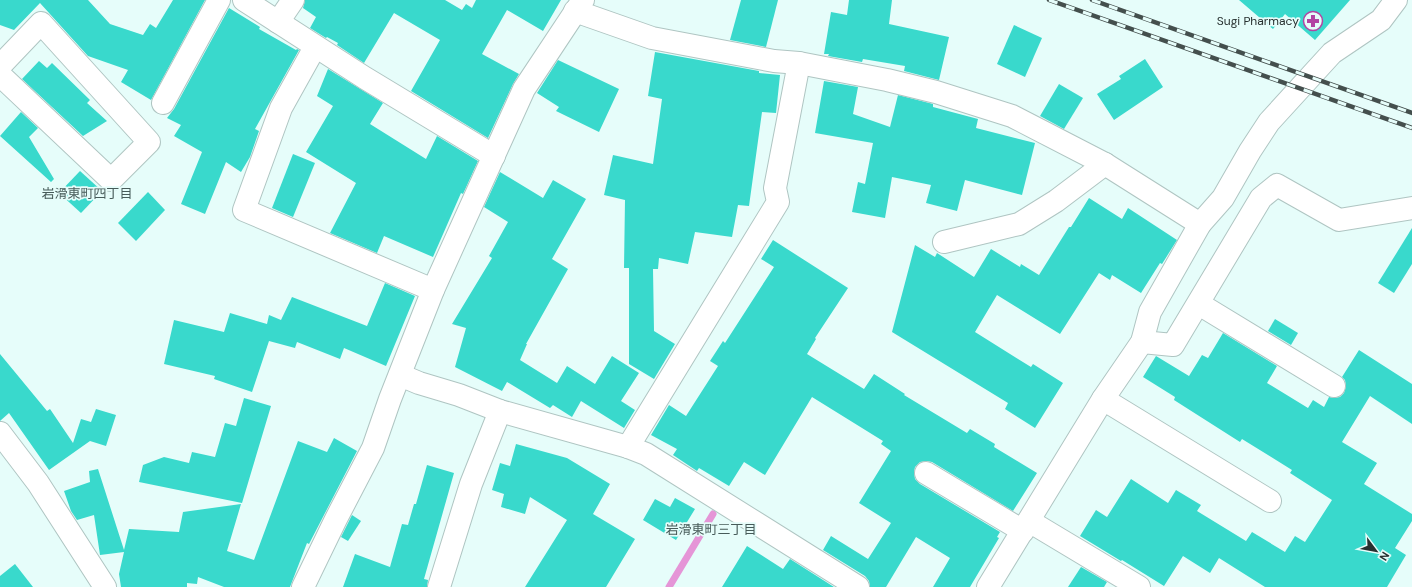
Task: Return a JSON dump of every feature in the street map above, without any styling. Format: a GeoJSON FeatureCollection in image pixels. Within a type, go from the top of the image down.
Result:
{"type":"FeatureCollection","features":[{"type":"Feature","properties":{"kind":"street"},"geometry":{"type":"LineString","coordinates":[[163,103],[219,0]]}},
{"type":"Feature","properties":{"kind":"street"},"geometry":{"type":"LineString","coordinates":[[244,0],[315,47],[494,156]]}},
{"type":"Feature","properties":{"kind":"street"},"geometry":{"type":"LineString","coordinates":[[278,22],[293,0]]}},
{"type":"Feature","properties":{"kind":"street"},"geometry":{"type":"LineString","coordinates":[[988,587],[1103,399],[1142,342],[1150,312],[1200,224],[1223,198],[1268,122],[1332,53],[1380,20],[1396,0]]}},
{"type":"Feature","properties":{"kind":"street"},"geometry":{"type":"LineString","coordinates":[[303,587],[373,448],[390,399],[433,290],[524,89],[579,6],[652,38],[774,61],[799,63],[887,80],[936,92],[1012,116],[1104,164],[1200,224]]}},
{"type":"Feature","properties":{"kind":"street"},"geometry":{"type":"LineString","coordinates":[[0,66],[41,23],[149,142],[111,180],[0,75]]}},
{"type":"Feature","properties":{"kind":"street"},"geometry":{"type":"LineString","coordinates":[[315,47],[281,108],[244,210],[433,290]]}},
{"type":"Feature","properties":{"kind":"street"},"geometry":{"type":"LineString","coordinates":[[628,447],[778,202],[775,188],[799,63]]}},
{"type":"Feature","properties":{"kind":"street"},"geometry":{"type":"LineString","coordinates":[[944,242],[1019,224],[1056,201],[1104,164]]}},
{"type":"Feature","properties":{"kind":"street"},"geometry":{"type":"LineString","coordinates":[[1142,342],[1174,345],[1261,198],[1277,185],[1339,220],[1412,208]]}},
{"type":"Feature","properties":{"kind":"street"},"geometry":{"type":"LineString","coordinates":[[1199,304],[1334,386]]}},
{"type":"Feature","properties":{"kind":"street"},"geometry":{"type":"LineString","coordinates":[[400,374],[419,383],[459,395],[500,411],[628,447],[646,454],[858,587]]}},
{"type":"Feature","properties":{"kind":"street"},"geometry":{"type":"LineString","coordinates":[[1103,399],[1270,501]]}},
{"type":"Feature","properties":{"kind":"street"},"geometry":{"type":"LineString","coordinates":[[440,587],[471,484],[500,411]]}},
{"type":"Feature","properties":{"kind":"street"},"geometry":{"type":"LineString","coordinates":[[0,432],[38,484],[105,587]]}},
{"type":"Feature","properties":{"kind":"street"},"geometry":{"type":"LineString","coordinates":[[926,473],[1139,587]]}},
{"type":"Feature","properties":{"kind":"building"},"geometry":{"type":"Polygon","coordinates":[[[0,0],[88,0],[110,24],[143,35],[150,24],[156,28],[173,0],[205,0],[151,100],[121,82],[128,70],[88,56],[40,3],[14,30],[0,25],[0,0]]]}},
{"type":"Feature","properties":{"kind":"building"},"geometry":{"type":"Polygon","coordinates":[[[305,0],[445,0],[462,10],[466,4],[472,8],[476,0],[561,0],[543,31],[507,10],[482,54],[519,74],[488,138],[411,91],[440,40],[394,13],[364,63],[337,45],[338,43],[327,37],[326,38],[310,28],[316,17],[303,8],[305,0]]]}},
{"type":"Feature","properties":{"kind":"building"},"geometry":{"type":"Polygon","coordinates":[[[741,0],[778,0],[766,47],[730,40],[741,0]]]}},
{"type":"Feature","properties":{"kind":"building"},"geometry":{"type":"Polygon","coordinates":[[[849,0],[892,0],[889,24],[949,37],[939,80],[904,71],[905,66],[863,59],[862,62],[824,54],[831,12],[847,15],[849,0]]]}},
{"type":"Feature","properties":{"kind":"building","name":"Sugi Pharmacy"},"geometry":{"type":"Polygon","coordinates":[[[1239,0],[1350,0],[1315,40],[1285,14],[1273,29],[1239,0]]]}},
{"type":"Feature","properties":{"kind":"building"},"geometry":{"type":"Polygon","coordinates":[[[229,8],[260,27],[259,29],[296,50],[299,50],[255,129],[259,131],[250,157],[241,172],[226,162],[205,214],[181,204],[202,152],[174,136],[181,125],[167,118],[174,109],[229,8]]]}},
{"type":"Feature","properties":{"kind":"building"},"geometry":{"type":"Polygon","coordinates":[[[1014,25],[1042,38],[1025,77],[997,64],[1014,25]]]}},
{"type":"Feature","properties":{"kind":"building"},"geometry":{"type":"Polygon","coordinates":[[[655,52],[759,71],[759,73],[780,75],[776,113],[762,112],[749,206],[738,205],[732,237],[695,232],[688,264],[659,258],[658,269],[653,269],[654,331],[675,344],[654,379],[629,364],[629,268],[624,268],[625,200],[604,195],[613,155],[653,164],[662,99],[648,96],[655,52]]]}},
{"type":"Feature","properties":{"kind":"building"},"geometry":{"type":"Polygon","coordinates":[[[1145,59],[1163,87],[1114,120],[1097,94],[1121,79],[1119,76],[1145,59]]]}},
{"type":"Feature","properties":{"kind":"building"},"geometry":{"type":"Polygon","coordinates":[[[558,60],[619,89],[599,132],[556,111],[559,107],[537,93],[558,60]]]}},
{"type":"Feature","properties":{"kind":"building"},"geometry":{"type":"Polygon","coordinates":[[[39,61],[47,68],[52,63],[90,100],[87,103],[107,121],[83,136],[22,79],[39,61]]]}},
{"type":"Feature","properties":{"kind":"building"},"geometry":{"type":"Polygon","coordinates":[[[328,69],[383,103],[370,124],[426,159],[437,136],[478,161],[463,194],[461,193],[433,257],[384,236],[377,253],[330,233],[356,183],[306,152],[333,106],[317,96],[328,69]]]}},
{"type":"Feature","properties":{"kind":"building"},"geometry":{"type":"Polygon","coordinates":[[[824,81],[858,87],[853,114],[890,127],[898,95],[933,104],[933,107],[978,119],[976,128],[1035,143],[1022,195],[965,180],[957,211],[926,203],[931,185],[892,177],[885,218],[852,212],[858,182],[865,184],[873,143],[815,133],[824,81]]]}},
{"type":"Feature","properties":{"kind":"building"},"geometry":{"type":"Polygon","coordinates":[[[1059,84],[1083,98],[1064,129],[1040,116],[1059,84]]]}},
{"type":"Feature","properties":{"kind":"building"},"geometry":{"type":"Polygon","coordinates":[[[21,112],[38,128],[29,137],[54,179],[51,182],[0,136],[21,112]]]}},
{"type":"Feature","properties":{"kind":"building"},"geometry":{"type":"Polygon","coordinates":[[[293,154],[315,163],[293,217],[272,208],[293,154]]]}},
{"type":"Feature","properties":{"kind":"building"},"geometry":{"type":"Polygon","coordinates":[[[80,171],[102,191],[81,213],[59,193],[80,171]]]}},
{"type":"Feature","properties":{"kind":"building"},"geometry":{"type":"Polygon","coordinates":[[[500,172],[543,198],[553,180],[586,199],[552,259],[568,269],[526,344],[520,360],[557,383],[567,366],[595,384],[612,356],[639,373],[621,401],[635,410],[624,428],[581,401],[572,417],[553,405],[550,408],[507,382],[502,391],[455,367],[466,328],[452,324],[492,258],[489,256],[508,222],[484,207],[500,172]]]}},
{"type":"Feature","properties":{"kind":"building"},"geometry":{"type":"Polygon","coordinates":[[[148,192],[165,210],[136,241],[118,223],[148,192]]]}},
{"type":"Feature","properties":{"kind":"building"},"geometry":{"type":"Polygon","coordinates":[[[1089,198],[1122,219],[1128,208],[1177,240],[1141,293],[1112,275],[1110,280],[1099,273],[1060,334],[997,295],[975,332],[1031,367],[1033,364],[1063,383],[1035,428],[1005,409],[1008,403],[892,332],[915,245],[935,257],[937,253],[974,277],[991,249],[1020,267],[1021,264],[1039,275],[1089,198]]]}},
{"type":"Feature","properties":{"kind":"building"},"geometry":{"type":"Polygon","coordinates":[[[1412,228],[1412,264],[1394,293],[1378,283],[1412,228]]]}},
{"type":"Feature","properties":{"kind":"building"},"geometry":{"type":"Polygon","coordinates":[[[773,240],[848,288],[815,338],[816,339],[807,354],[864,389],[874,374],[905,394],[904,395],[967,433],[970,429],[995,444],[994,447],[1037,473],[1013,511],[932,462],[920,462],[915,467],[915,479],[920,484],[1000,532],[997,537],[999,538],[970,587],[933,587],[950,558],[916,537],[886,587],[870,587],[869,581],[865,576],[823,550],[831,536],[868,559],[891,523],[859,503],[891,451],[881,444],[883,441],[812,397],[765,475],[744,462],[729,486],[699,468],[697,471],[673,455],[677,449],[651,435],[669,405],[686,416],[718,366],[710,361],[723,341],[725,343],[774,267],[761,259],[773,240]]]}},
{"type":"Feature","properties":{"kind":"building"},"geometry":{"type":"Polygon","coordinates":[[[385,283],[415,296],[386,366],[344,348],[340,359],[297,342],[295,348],[269,341],[252,392],[214,379],[215,376],[164,364],[174,320],[224,332],[230,313],[267,324],[269,315],[281,320],[292,297],[367,326],[385,283]]]}},
{"type":"Feature","properties":{"kind":"building"},"geometry":{"type":"Polygon","coordinates":[[[1275,319],[1298,333],[1291,345],[1268,331],[1275,319]]]}},
{"type":"Feature","properties":{"kind":"building"},"geometry":{"type":"Polygon","coordinates":[[[1223,333],[1277,366],[1267,383],[1308,408],[1313,400],[1324,407],[1329,397],[1340,397],[1344,393],[1346,386],[1345,380],[1342,377],[1359,350],[1412,384],[1412,424],[1370,396],[1342,442],[1377,463],[1364,484],[1412,514],[1412,521],[1395,548],[1406,555],[1387,587],[1265,587],[1219,558],[1210,573],[1183,556],[1164,586],[1080,536],[1096,510],[1107,517],[1131,479],[1168,503],[1176,490],[1201,505],[1197,511],[1246,541],[1252,532],[1285,552],[1295,536],[1305,542],[1332,500],[1290,473],[1292,470],[1242,439],[1240,442],[1174,400],[1175,397],[1143,377],[1156,356],[1189,376],[1202,355],[1208,358],[1223,333]]]}},
{"type":"Feature","properties":{"kind":"building"},"geometry":{"type":"Polygon","coordinates":[[[0,354],[47,411],[50,409],[73,443],[81,419],[91,422],[96,409],[116,415],[106,446],[90,441],[49,470],[9,413],[0,421],[0,354]]]}},
{"type":"Feature","properties":{"kind":"building"},"geometry":{"type":"Polygon","coordinates":[[[244,398],[271,406],[242,503],[139,482],[143,465],[164,457],[189,463],[192,452],[215,457],[225,423],[236,426],[244,398]]]}},
{"type":"Feature","properties":{"kind":"building"},"geometry":{"type":"Polygon","coordinates":[[[334,438],[357,451],[309,544],[307,543],[290,587],[224,587],[198,577],[197,584],[187,583],[187,587],[121,587],[119,574],[124,552],[100,555],[94,515],[77,520],[71,511],[64,491],[90,482],[89,471],[98,469],[124,550],[129,529],[179,532],[183,512],[241,504],[227,551],[254,560],[298,441],[327,452],[334,438]]]}},
{"type":"Feature","properties":{"kind":"building"},"geometry":{"type":"Polygon","coordinates":[[[516,444],[567,458],[610,484],[593,514],[635,539],[606,587],[525,587],[567,520],[530,497],[525,514],[501,507],[504,494],[492,490],[500,463],[510,466],[516,444]]]}},
{"type":"Feature","properties":{"kind":"building"},"geometry":{"type":"Polygon","coordinates":[[[427,465],[454,473],[424,579],[428,580],[427,587],[343,587],[355,554],[390,567],[402,524],[408,525],[414,504],[416,504],[427,465]]]}},
{"type":"Feature","properties":{"kind":"building"},"geometry":{"type":"Polygon","coordinates":[[[675,498],[695,509],[676,540],[643,520],[655,499],[670,507],[675,498]]]}},
{"type":"Feature","properties":{"kind":"building"},"geometry":{"type":"Polygon","coordinates":[[[352,515],[361,521],[348,541],[341,537],[352,515]]]}},
{"type":"Feature","properties":{"kind":"building"},"geometry":{"type":"Polygon","coordinates":[[[747,546],[783,569],[790,559],[834,587],[722,587],[747,546]]]}},
{"type":"Feature","properties":{"kind":"building"},"geometry":{"type":"Polygon","coordinates":[[[15,564],[33,587],[0,587],[0,576],[15,564]]]}},
{"type":"Feature","properties":{"kind":"building"},"geometry":{"type":"Polygon","coordinates":[[[1081,567],[1107,582],[1104,587],[1068,587],[1081,567]]]}},
{"type":"Feature","properties":{"kind":"waterway"},"geometry":{"type":"LineString","coordinates":[[669,587],[713,514]]}},
{"type":"Feature","properties":{"kind":"railway"},"geometry":{"type":"LineString","coordinates":[[1049,0],[1412,128]]}},
{"type":"Feature","properties":{"kind":"railway"},"geometry":{"type":"LineString","coordinates":[[1092,0],[1412,113]]}},
{"type":"Feature","properties":{"kind":"place","name":"Sugi Pharmacy"},"geometry":{"type":"Point","coordinates":[1313,21]}},
{"type":"Feature","properties":{"kind":"district","name":"岩滑東町四丁目"},"geometry":{"type":"Point","coordinates":[87,193]}},
{"type":"Feature","properties":{"kind":"district","name":"岩滑東町三丁目"},"geometry":{"type":"Point","coordinates":[711,529]}}]}
